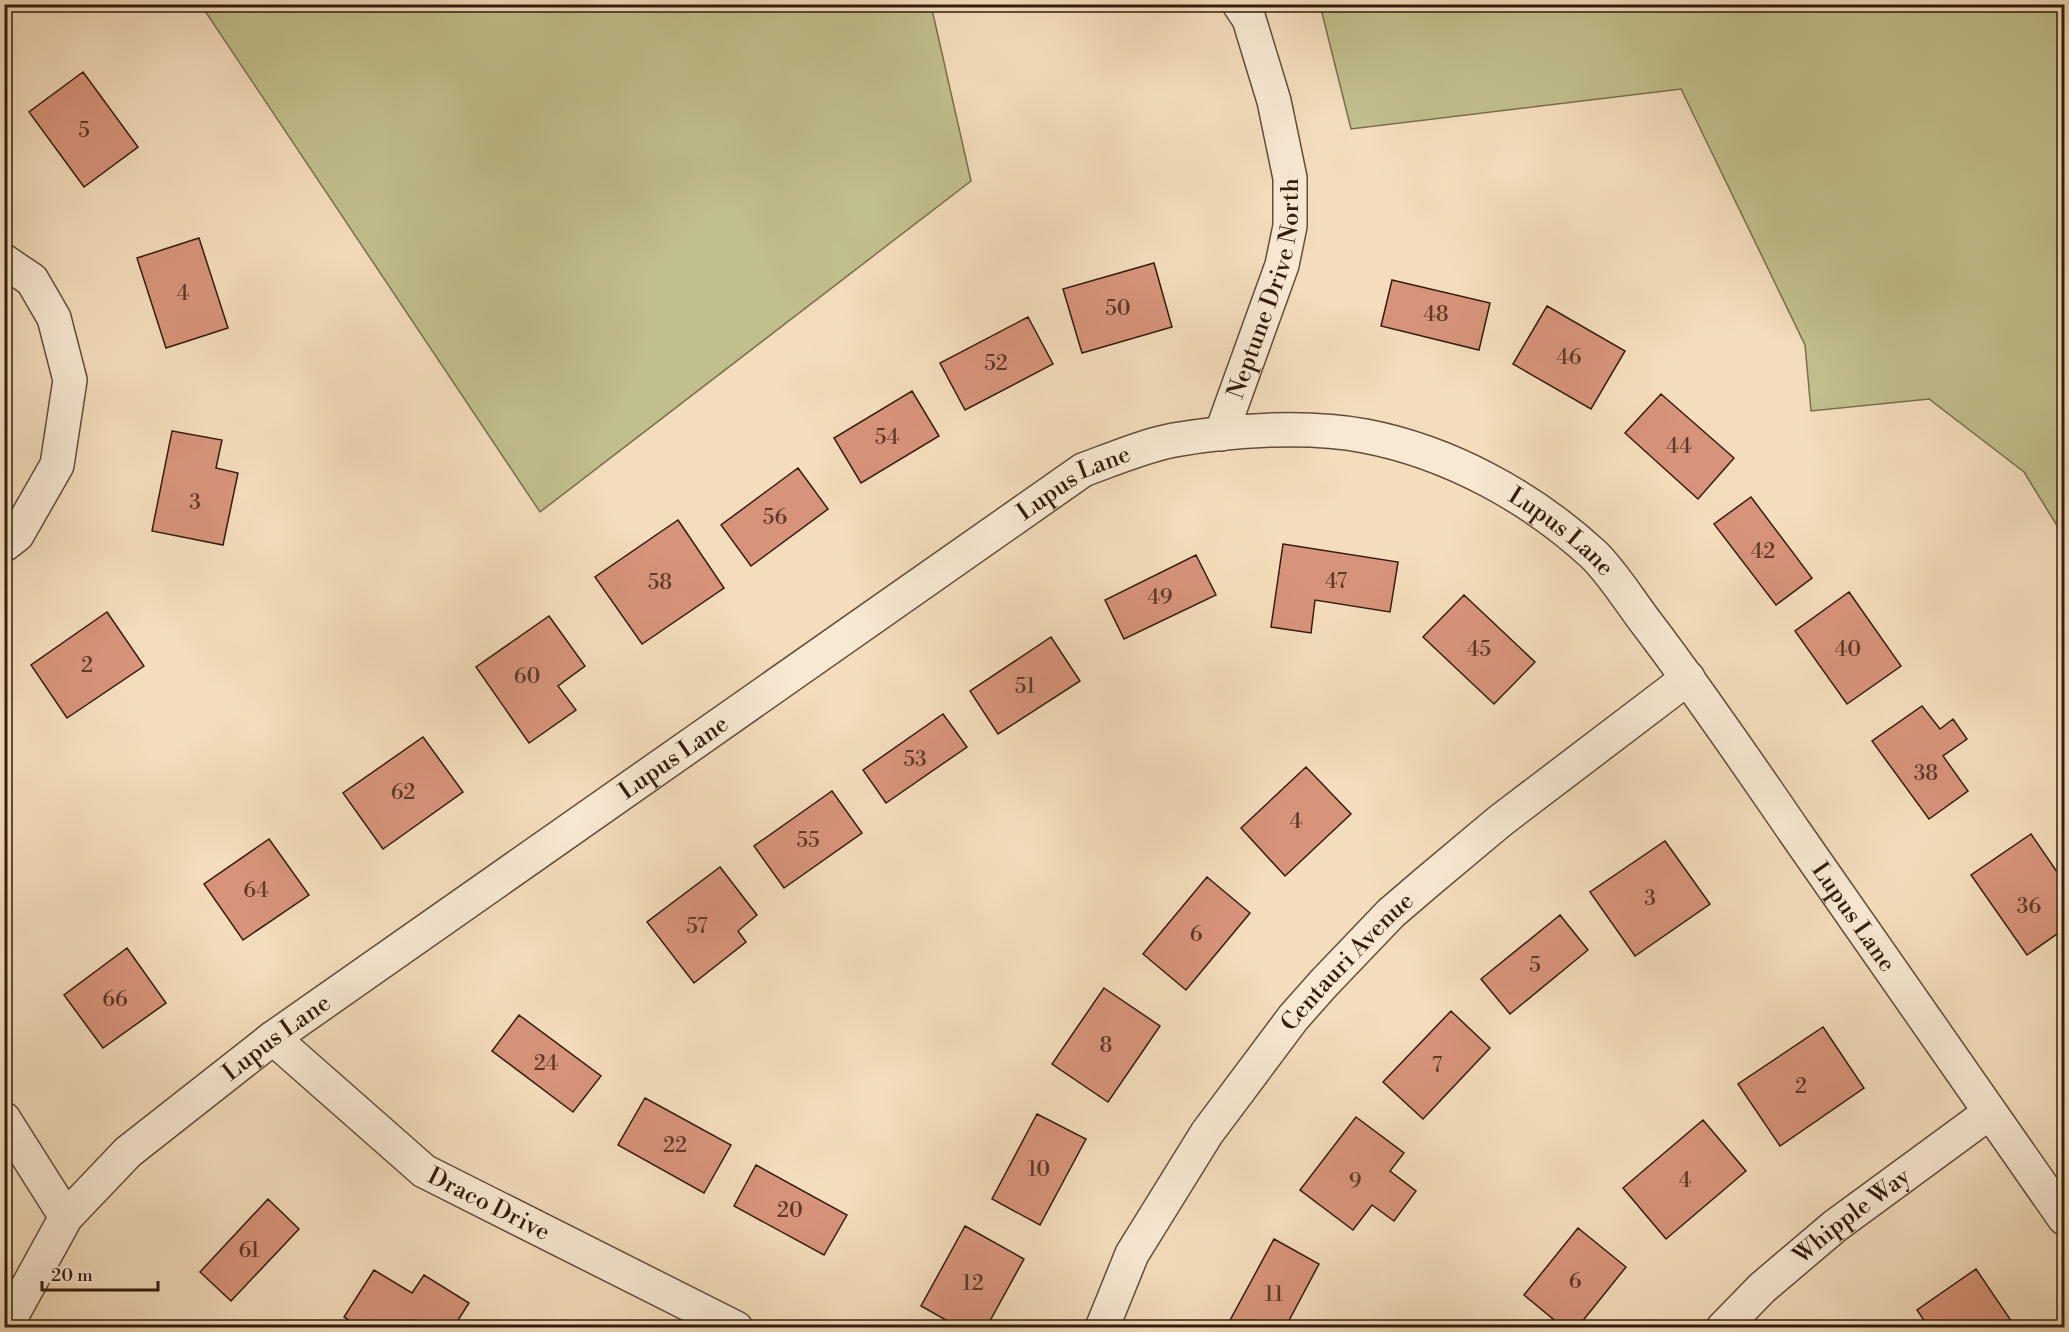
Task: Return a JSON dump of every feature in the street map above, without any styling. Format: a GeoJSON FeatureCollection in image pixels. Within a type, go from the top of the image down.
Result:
{"type":"FeatureCollection","features":[{"type":"Feature","properties":{"kind":"street","name":"Neptune Drive North"},"geometry":{"type":"LineString","coordinates":[[1221,435],[1282,265],[1290,226],[1290,178],[1274,101],[1249,19],[1239,4]]}},
{"type":"Feature","properties":{"kind":"street"},"geometry":{"type":"LineString","coordinates":[[4,261],[32,280],[54,318],[69,380],[57,465],[17,535],[4,545]]}},
{"type":"Feature","properties":{"kind":"street","name":"Lupus Lane"},"geometry":{"type":"LineString","coordinates":[[5,1328],[66,1217],[128,1152],[273,1038],[1083,470],[1127,453],[1173,441],[1221,435],[1316,430],[1365,436],[1410,448],[1455,465],[1499,486],[1541,511],[1596,557],[1688,678],[2064,1218]]}},
{"type":"Feature","properties":{"kind":"street","name":"Centauri Avenue"},"geometry":{"type":"LineString","coordinates":[[1102,1328],[1132,1254],[1196,1151],[1293,1018],[1324,983],[1391,914],[1426,883],[1500,821],[1688,678]]}},
{"type":"Feature","properties":{"kind":"street","name":"Draco Drive"},"geometry":{"type":"LineString","coordinates":[[273,1038],[424,1171],[736,1328]]}},
{"type":"Feature","properties":{"kind":"street","name":"Whipple Way"},"geometry":{"type":"LineString","coordinates":[[1723,1328],[1762,1288],[1835,1226],[1989,1113]]}},
{"type":"Feature","properties":{"kind":"street"},"geometry":{"type":"LineString","coordinates":[[4,1119],[66,1217]]}},
{"type":"Feature","properties":{"kind":"shaded area"},"geometry":{"type":"Polygon","coordinates":[[[201,5],[931,5],[971,181],[540,512],[201,5]]]}},
{"type":"Feature","properties":{"kind":"shaded area"},"geometry":{"type":"Polygon","coordinates":[[[1320,5],[2064,5],[2064,537],[2024,472],[1929,399],[1811,411],[1805,345],[1681,89],[1351,129],[1320,5]]]}},
{"type":"Feature","properties":{"kind":"building"},"geometry":{"type":"Polygon","coordinates":[[[83,72],[138,147],[84,187],[29,112],[83,72]]]}},
{"type":"Feature","properties":{"kind":"building"},"geometry":{"type":"Polygon","coordinates":[[[199,238],[228,328],[166,348],[137,258],[199,238]]]}},
{"type":"Feature","properties":{"kind":"building"},"geometry":{"type":"Polygon","coordinates":[[[1154,263],[1172,327],[1082,353],[1063,289],[1154,263]]]}},
{"type":"Feature","properties":{"kind":"building"},"geometry":{"type":"Polygon","coordinates":[[[1392,280],[1490,303],[1479,350],[1381,326],[1392,280]]]}},
{"type":"Feature","properties":{"kind":"building"},"geometry":{"type":"Polygon","coordinates":[[[1547,306],[1625,351],[1591,409],[1513,364],[1547,306]]]}},
{"type":"Feature","properties":{"kind":"building"},"geometry":{"type":"Polygon","coordinates":[[[1028,317],[1053,364],[965,410],[940,363],[1028,317]]]}},
{"type":"Feature","properties":{"kind":"building"},"geometry":{"type":"Polygon","coordinates":[[[912,391],[939,436],[861,483],[834,438],[912,391]]]}},
{"type":"Feature","properties":{"kind":"building"},"geometry":{"type":"Polygon","coordinates":[[[1661,394],[1734,458],[1698,499],[1625,433],[1661,394]]]}},
{"type":"Feature","properties":{"kind":"building"},"geometry":{"type":"Polygon","coordinates":[[[172,431],[222,440],[216,468],[238,473],[223,545],[152,531],[172,431]]]}},
{"type":"Feature","properties":{"kind":"building"},"geometry":{"type":"Polygon","coordinates":[[[798,468],[828,509],[751,566],[721,525],[798,468]]]}},
{"type":"Feature","properties":{"kind":"building"},"geometry":{"type":"Polygon","coordinates":[[[1751,497],[1812,578],[1776,605],[1714,524],[1751,497]]]}},
{"type":"Feature","properties":{"kind":"building"},"geometry":{"type":"Polygon","coordinates":[[[678,520],[724,588],[642,644],[595,577],[678,520]]]}},
{"type":"Feature","properties":{"kind":"building"},"geometry":{"type":"Polygon","coordinates":[[[1283,544],[1398,562],[1390,612],[1315,600],[1311,633],[1271,627],[1283,544]]]}},
{"type":"Feature","properties":{"kind":"building"},"geometry":{"type":"Polygon","coordinates":[[[1196,555],[1216,595],[1124,639],[1105,600],[1196,555]]]}},
{"type":"Feature","properties":{"kind":"building"},"geometry":{"type":"Polygon","coordinates":[[[1849,592],[1901,666],[1847,704],[1795,631],[1849,592]]]}},
{"type":"Feature","properties":{"kind":"building"},"geometry":{"type":"Polygon","coordinates":[[[1464,595],[1535,662],[1494,704],[1423,637],[1464,595]]]}},
{"type":"Feature","properties":{"kind":"building"},"geometry":{"type":"Polygon","coordinates":[[[107,612],[144,666],[67,718],[31,665],[107,612]]]}},
{"type":"Feature","properties":{"kind":"building"},"geometry":{"type":"Polygon","coordinates":[[[549,616],[585,666],[558,686],[576,710],[529,743],[476,667],[549,616]]]}},
{"type":"Feature","properties":{"kind":"building"},"geometry":{"type":"Polygon","coordinates":[[[1051,637],[1080,681],[998,734],[970,691],[1051,637]]]}},
{"type":"Feature","properties":{"kind":"building"},"geometry":{"type":"Polygon","coordinates":[[[1922,706],[1940,729],[1953,719],[1967,739],[1943,756],[1968,791],[1929,819],[1872,741],[1922,706]]]}},
{"type":"Feature","properties":{"kind":"building"},"geometry":{"type":"Polygon","coordinates":[[[943,714],[967,747],[886,803],[863,770],[943,714]]]}},
{"type":"Feature","properties":{"kind":"building"},"geometry":{"type":"Polygon","coordinates":[[[423,737],[463,792],[383,849],[343,793],[423,737]]]}},
{"type":"Feature","properties":{"kind":"building"},"geometry":{"type":"Polygon","coordinates":[[[1306,767],[1351,814],[1285,876],[1241,828],[1306,767]]]}},
{"type":"Feature","properties":{"kind":"building"},"geometry":{"type":"Polygon","coordinates":[[[832,791],[862,833],[784,888],[754,846],[832,791]]]}},
{"type":"Feature","properties":{"kind":"building"},"geometry":{"type":"Polygon","coordinates":[[[2031,834],[2064,882],[2064,929],[2027,955],[1971,875],[2031,834]]]}},
{"type":"Feature","properties":{"kind":"building"},"geometry":{"type":"Polygon","coordinates":[[[269,839],[309,895],[243,940],[204,884],[269,839]]]}},
{"type":"Feature","properties":{"kind":"building"},"geometry":{"type":"Polygon","coordinates":[[[1665,841],[1710,904],[1635,956],[1590,892],[1665,841]]]}},
{"type":"Feature","properties":{"kind":"building"},"geometry":{"type":"Polygon","coordinates":[[[720,867],[757,915],[738,931],[746,942],[694,983],[647,922],[720,867]]]}},
{"type":"Feature","properties":{"kind":"building"},"geometry":{"type":"Polygon","coordinates":[[[1207,877],[1250,913],[1186,990],[1143,954],[1207,877]]]}},
{"type":"Feature","properties":{"kind":"building"},"geometry":{"type":"Polygon","coordinates":[[[1560,915],[1588,950],[1510,1014],[1481,979],[1560,915]]]}},
{"type":"Feature","properties":{"kind":"building"},"geometry":{"type":"Polygon","coordinates":[[[127,948],[166,1003],[103,1048],[64,995],[127,948]]]}},
{"type":"Feature","properties":{"kind":"building"},"geometry":{"type":"Polygon","coordinates":[[[1104,988],[1160,1026],[1108,1102],[1052,1064],[1104,988]]]}},
{"type":"Feature","properties":{"kind":"building"},"geometry":{"type":"Polygon","coordinates":[[[1451,1011],[1490,1048],[1423,1119],[1383,1082],[1451,1011]]]}},
{"type":"Feature","properties":{"kind":"building"},"geometry":{"type":"Polygon","coordinates":[[[519,1015],[601,1076],[573,1112],[492,1051],[519,1015]]]}},
{"type":"Feature","properties":{"kind":"building"},"geometry":{"type":"Polygon","coordinates":[[[1823,1027],[1864,1088],[1780,1146],[1738,1084],[1823,1027]]]}},
{"type":"Feature","properties":{"kind":"building"},"geometry":{"type":"Polygon","coordinates":[[[645,1098],[731,1145],[704,1193],[618,1145],[645,1098]]]}},
{"type":"Feature","properties":{"kind":"building"},"geometry":{"type":"Polygon","coordinates":[[[1037,1114],[1086,1139],[1040,1225],[992,1199],[1037,1114]]]}},
{"type":"Feature","properties":{"kind":"building"},"geometry":{"type":"Polygon","coordinates":[[[1356,1117],[1404,1153],[1390,1171],[1416,1191],[1394,1221],[1372,1205],[1353,1230],[1300,1190],[1356,1117]]]}},
{"type":"Feature","properties":{"kind":"building"},"geometry":{"type":"Polygon","coordinates":[[[1703,1120],[1746,1171],[1666,1239],[1623,1188],[1703,1120]]]}},
{"type":"Feature","properties":{"kind":"building"},"geometry":{"type":"Polygon","coordinates":[[[756,1165],[847,1215],[824,1255],[734,1206],[756,1165]]]}},
{"type":"Feature","properties":{"kind":"building"},"geometry":{"type":"Polygon","coordinates":[[[268,1199],[299,1229],[231,1301],[200,1272],[268,1199]]]}},
{"type":"Feature","properties":{"kind":"building"},"geometry":{"type":"Polygon","coordinates":[[[965,1226],[1024,1259],[986,1328],[960,1328],[921,1306],[965,1226]]]}},
{"type":"Feature","properties":{"kind":"building"},"geometry":{"type":"Polygon","coordinates":[[[1578,1228],[1626,1267],[1577,1328],[1564,1328],[1524,1295],[1578,1228]]]}},
{"type":"Feature","properties":{"kind":"building"},"geometry":{"type":"Polygon","coordinates":[[[1274,1239],[1319,1264],[1285,1328],[1235,1328],[1228,1324],[1274,1239]]]}},
{"type":"Feature","properties":{"kind":"building"},"geometry":{"type":"Polygon","coordinates":[[[1976,1269],[2016,1328],[1929,1328],[1917,1310],[1976,1269]]]}},
{"type":"Feature","properties":{"kind":"building"},"geometry":{"type":"Polygon","coordinates":[[[374,1270],[412,1293],[424,1275],[469,1303],[453,1328],[361,1328],[344,1317],[374,1270]]]}}]}
